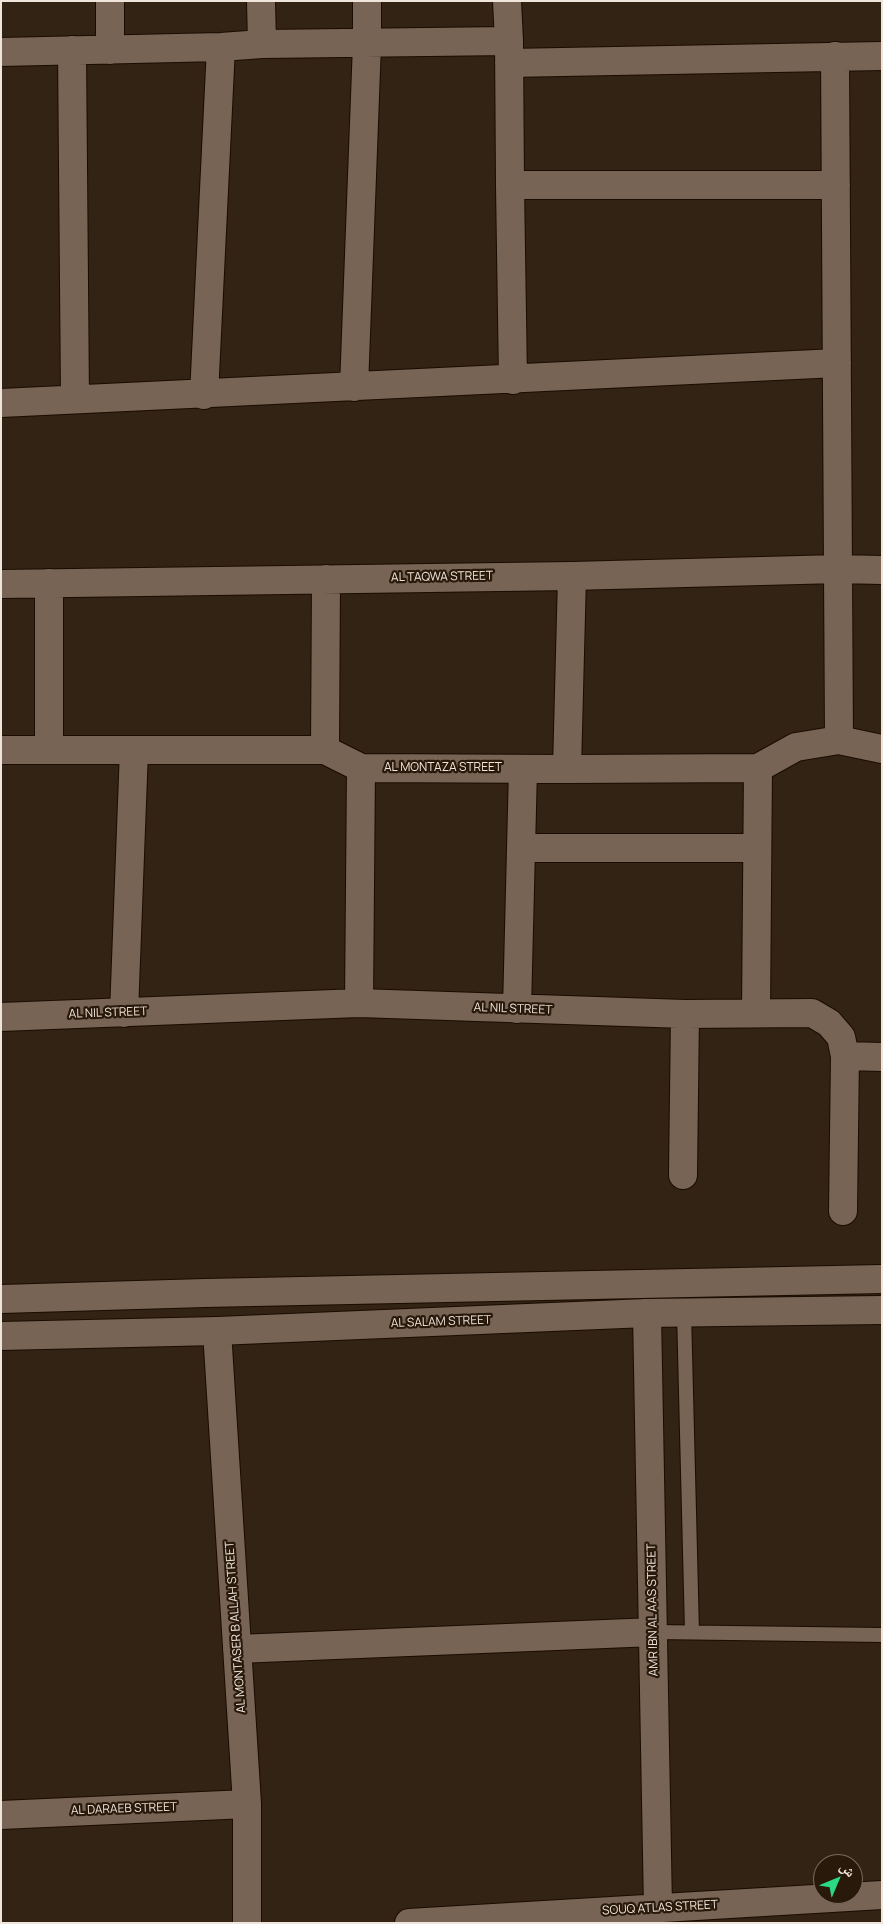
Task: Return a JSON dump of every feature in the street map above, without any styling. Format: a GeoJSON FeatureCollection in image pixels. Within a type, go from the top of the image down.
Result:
{"type":"FeatureCollection","features":[{"type":"Feature","properties":{"kind":"street"},"geometry":{"type":"LineString","coordinates":[[110,1],[110,50]]}},
{"type":"Feature","properties":{"kind":"street"},"geometry":{"type":"LineString","coordinates":[[261,1],[262,44]]}},
{"type":"Feature","properties":{"kind":"street"},"geometry":{"type":"LineString","coordinates":[[354,387],[367,1]]}},
{"type":"Feature","properties":{"kind":"street"},"geometry":{"type":"LineString","coordinates":[[507,1],[513,380]]}},
{"type":"Feature","properties":{"kind":"street"},"geometry":{"type":"LineString","coordinates":[[1,52],[221,47],[262,44],[367,44],[509,52],[882,56]]}},
{"type":"Feature","properties":{"kind":"street"},"geometry":{"type":"LineString","coordinates":[[204,395],[221,47]]}},
{"type":"Feature","properties":{"kind":"street"},"geometry":{"type":"LineString","coordinates":[[72,50],[75,398]]}},
{"type":"Feature","properties":{"kind":"street"},"geometry":{"type":"LineString","coordinates":[[835,56],[839,740]]}},
{"type":"Feature","properties":{"kind":"street"},"geometry":{"type":"LineString","coordinates":[[510,185],[836,185]]}},
{"type":"Feature","properties":{"kind":"street"},"geometry":{"type":"LineString","coordinates":[[1,403],[75,398],[204,395],[837,363]]}},
{"type":"Feature","properties":{"kind":"street","name":"AL TAQWA STREET"},"geometry":{"type":"LineString","coordinates":[[1,584],[572,576],[838,569],[882,570]]}},
{"type":"Feature","properties":{"kind":"street"},"geometry":{"type":"LineString","coordinates":[[567,769],[572,576]]}},
{"type":"Feature","properties":{"kind":"street"},"geometry":{"type":"LineString","coordinates":[[325,750],[326,579]]}},
{"type":"Feature","properties":{"kind":"street"},"geometry":{"type":"LineString","coordinates":[[49,583],[49,750]]}},
{"type":"Feature","properties":{"kind":"street","name":"AL MONTAZA STREET"},"geometry":{"type":"LineString","coordinates":[[1,750],[325,750],[361,768],[567,769],[758,768],[796,747],[839,740],[882,749]]}},
{"type":"Feature","properties":{"kind":"street"},"geometry":{"type":"LineString","coordinates":[[124,1013],[134,750]]}},
{"type":"Feature","properties":{"kind":"street"},"geometry":{"type":"LineString","coordinates":[[359,1004],[361,768]]}},
{"type":"Feature","properties":{"kind":"street"},"geometry":{"type":"LineString","coordinates":[[756,1013],[758,768]]}},
{"type":"Feature","properties":{"kind":"street"},"geometry":{"type":"LineString","coordinates":[[517,1010],[523,769]]}},
{"type":"Feature","properties":{"kind":"street"},"geometry":{"type":"LineString","coordinates":[[521,848],[757,848]]}},
{"type":"Feature","properties":{"kind":"street","name":"AL NIL STREET"},"geometry":{"type":"LineString","coordinates":[[1,1017],[359,1004],[685,1014],[812,1013],[829,1023],[841,1037],[846,1056],[843,1211]]}},
{"type":"Feature","properties":{"kind":"street"},"geometry":{"type":"LineString","coordinates":[[682,1175],[685,1014]]}},
{"type":"Feature","properties":{"kind":"street"},"geometry":{"type":"LineString","coordinates":[[846,1056],[882,1057]]}},
{"type":"Feature","properties":{"kind":"street"},"geometry":{"type":"LineString","coordinates":[[1,1299],[882,1279]]}},
{"type":"Feature","properties":{"kind":"street","name":"AL SALAM STREET"},"geometry":{"type":"LineString","coordinates":[[1,1336],[217,1331],[647,1313],[882,1310]]}},
{"type":"Feature","properties":{"kind":"street","name":"AMR IBN AL AAS STREET"},"geometry":{"type":"LineString","coordinates":[[647,1313],[658,1908]]}},
{"type":"Feature","properties":{"kind":"street","name":"AL MONTASER B ALLAH STREET"},"geometry":{"type":"LineString","coordinates":[[217,1331],[247,1804],[247,1923]]}},
{"type":"Feature","properties":{"kind":"street"},"geometry":{"type":"LineString","coordinates":[[237,1649],[654,1632]]}},
{"type":"Feature","properties":{"kind":"street","name":"AL DARAEB STREET"},"geometry":{"type":"LineString","coordinates":[[1,1814],[247,1804]]}},
{"type":"Feature","properties":{"kind":"street","name":"SOUQ ATLAS STREET"},"geometry":{"type":"LineString","coordinates":[[409,1923],[590,1917],[658,1908],[701,1915],[882,1895]]}},
{"type":"Feature","properties":{"kind":"lane"},"geometry":{"type":"LineString","coordinates":[[684,1312],[692,1632]]}},
{"type":"Feature","properties":{"kind":"lane"},"geometry":{"type":"LineString","coordinates":[[654,1632],[882,1635]]}}]}
